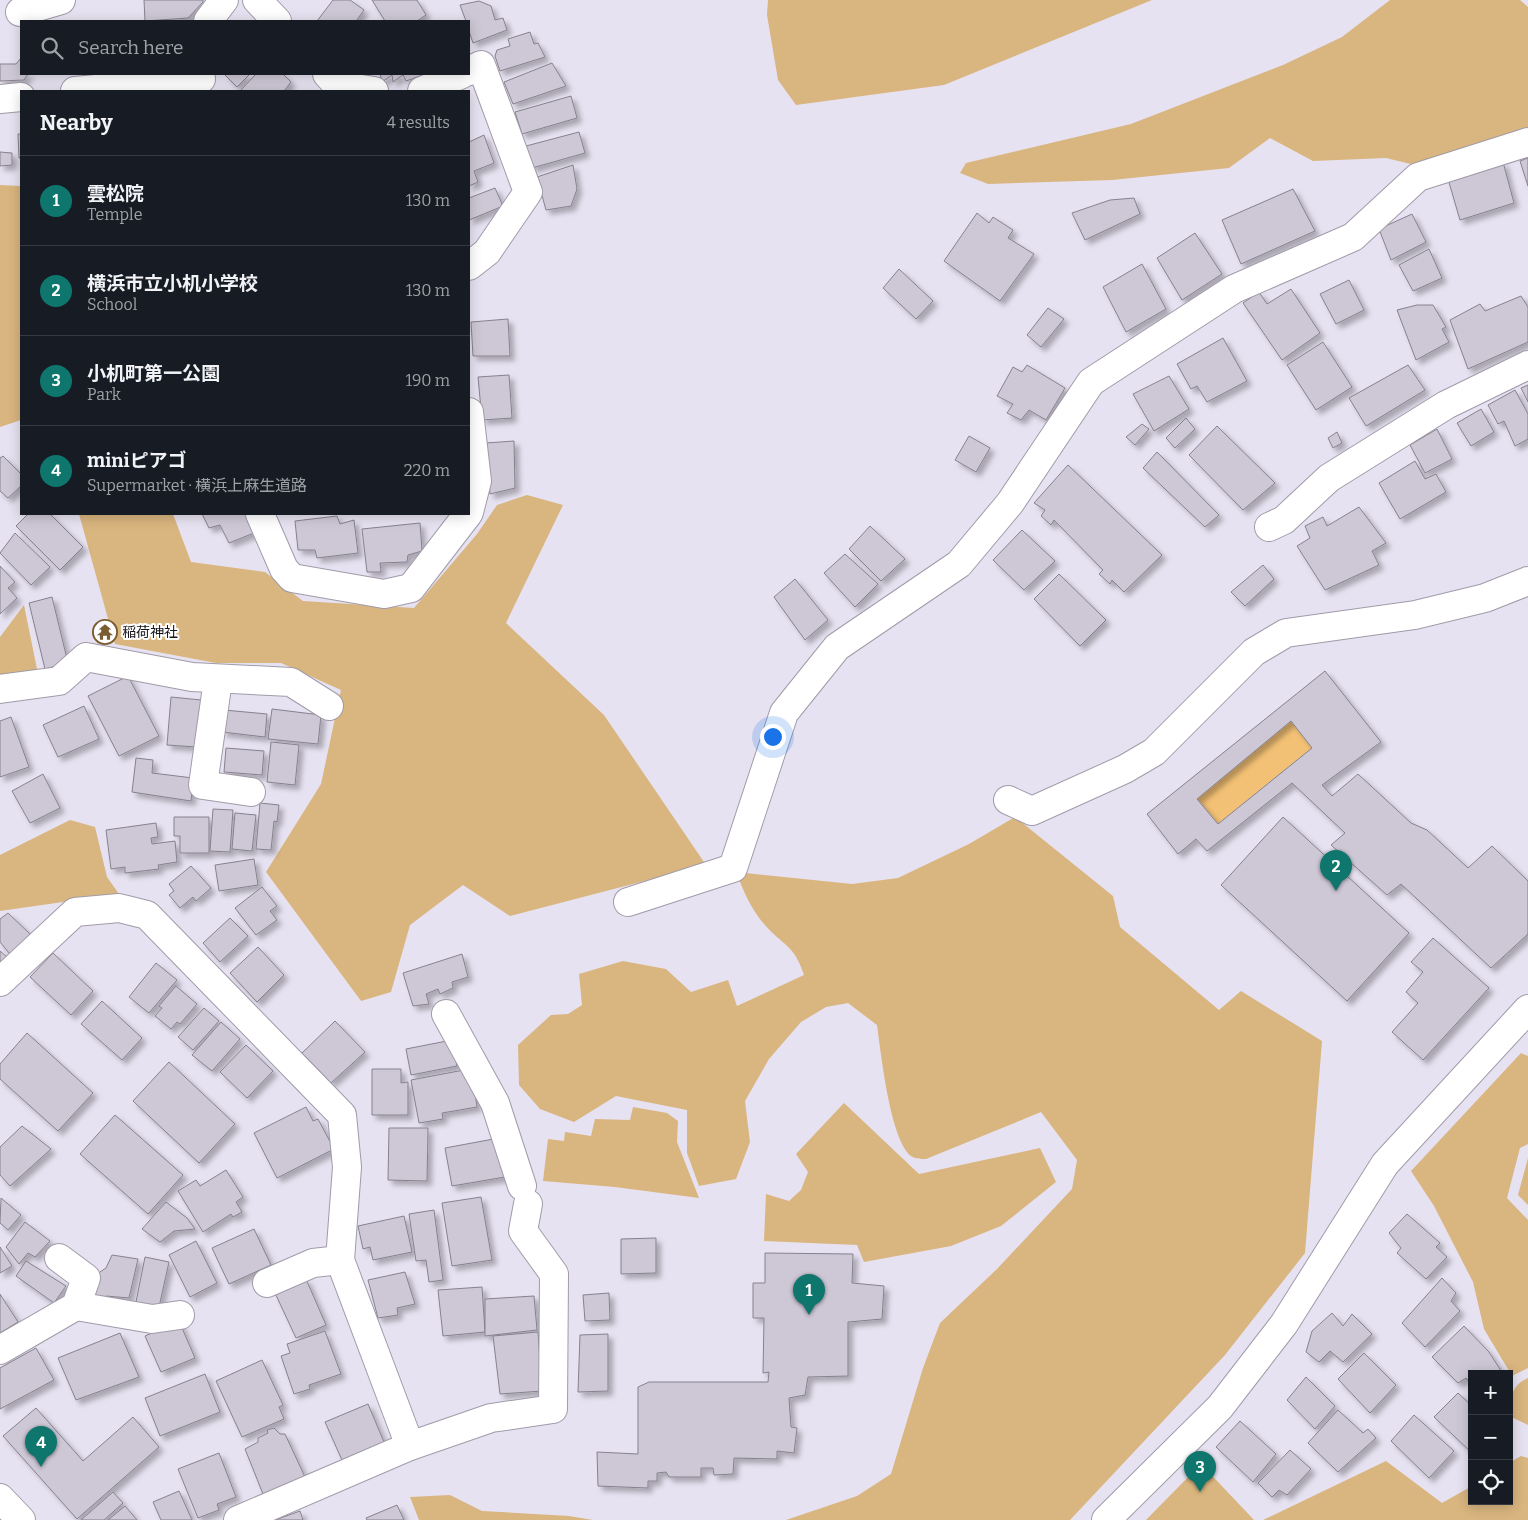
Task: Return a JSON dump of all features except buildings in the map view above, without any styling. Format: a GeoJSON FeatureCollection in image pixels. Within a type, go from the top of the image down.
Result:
{"type":"FeatureCollection","features":[{"type":"Feature","properties":{"kind":"street"},"geometry":{"type":"LineString","coordinates":[[20,12],[61,0]]}},
{"type":"Feature","properties":{"kind":"street"},"geometry":{"type":"LineString","coordinates":[[209,20],[224,0]]}},
{"type":"Feature","properties":{"kind":"street"},"geometry":{"type":"LineString","coordinates":[[257,0],[276,20]]}},
{"type":"Feature","properties":{"kind":"street"},"geometry":{"type":"LineString","coordinates":[[470,71],[480,66],[528,192],[487,252],[470,265]]}},
{"type":"Feature","properties":{"kind":"street"},"geometry":{"type":"LineString","coordinates":[[328,75],[337,85],[363,90]]}},
{"type":"Feature","properties":{"kind":"street"},"geometry":{"type":"LineString","coordinates":[[424,90],[460,75]]}},
{"type":"Feature","properties":{"kind":"street"},"geometry":{"type":"LineString","coordinates":[[89,90],[205,81]]}},
{"type":"Feature","properties":{"kind":"street"},"geometry":{"type":"LineString","coordinates":[[0,99],[20,97]]}},
{"type":"Feature","properties":{"kind":"street"},"geometry":{"type":"LineString","coordinates":[[628,902],[733,868],[784,713],[837,647],[959,564],[1010,503],[1091,382],[1234,289],[1353,237],[1418,177],[1528,142]]}},
{"type":"Feature","properties":{"kind":"street"},"geometry":{"type":"LineString","coordinates":[[1269,527],[1284,520],[1329,478],[1446,405],[1528,365]]}},
{"type":"Feature","properties":{"kind":"street"},"geometry":{"type":"LineString","coordinates":[[470,421],[477,481],[470,509]]}},
{"type":"Feature","properties":{"kind":"street"},"geometry":{"type":"LineString","coordinates":[[260,515],[284,569],[292,578],[384,594],[411,588],[467,515]]}},
{"type":"Feature","properties":{"kind":"street"},"geometry":{"type":"LineString","coordinates":[[1008,800],[1032,811],[1125,769],[1154,752],[1254,652],[1286,633],[1415,615],[1485,598],[1528,581]]}},
{"type":"Feature","properties":{"kind":"street"},"geometry":{"type":"LineString","coordinates":[[0,689],[59,681],[86,657],[192,677],[218,680],[291,682],[329,706]]}},
{"type":"Feature","properties":{"kind":"street"},"geometry":{"type":"LineString","coordinates":[[218,680],[203,785],[251,792]]}},
{"type":"Feature","properties":{"kind":"street"},"geometry":{"type":"LineString","coordinates":[[0,982],[75,912],[119,908],[148,915],[347,1108],[347,1167],[340,1260],[410,1446]]}},
{"type":"Feature","properties":{"kind":"street"},"geometry":{"type":"LineString","coordinates":[[1106,1520],[1220,1407],[1284,1324],[1385,1164],[1528,1009]]}},
{"type":"Feature","properties":{"kind":"street"},"geometry":{"type":"LineString","coordinates":[[238,1520],[410,1446],[491,1418],[554,1409],[554,1274],[523,1231],[525,1195],[495,1103],[446,1014]]}},
{"type":"Feature","properties":{"kind":"street"},"geometry":{"type":"LineString","coordinates":[[58,1258],[86,1278],[76,1306]]}},
{"type":"Feature","properties":{"kind":"street"},"geometry":{"type":"LineString","coordinates":[[267,1282],[313,1263],[340,1260]]}},
{"type":"Feature","properties":{"kind":"street"},"geometry":{"type":"LineString","coordinates":[[0,1350],[76,1306],[152,1319],[180,1314]]}},
{"type":"Feature","properties":{"kind":"street"},"geometry":{"type":"LineString","coordinates":[[0,1498],[21,1520]]}},
{"type":"Feature","properties":{"kind":"shaded area"},"geometry":{"type":"Polygon","coordinates":[[[768,0],[1152,0],[944,85],[796,105],[778,80],[767,15],[768,0]]]}},
{"type":"Feature","properties":{"kind":"shaded area"},"geometry":{"type":"Polygon","coordinates":[[[1390,0],[1520,0],[1528,7],[1528,130],[1419,166],[1386,158],[1313,161],[1270,138],[1229,168],[1112,180],[988,184],[960,173],[966,163],[1131,124],[1283,65],[1342,37],[1390,0]]]}},
{"type":"Feature","properties":{"kind":"shaded area"},"geometry":{"type":"Polygon","coordinates":[[[0,185],[20,186],[20,420],[0,427],[0,185]]]}},
{"type":"Feature","properties":{"kind":"shaded area"},"geometry":{"type":"Polygon","coordinates":[[[527,495],[563,505],[506,623],[604,715],[706,865],[510,916],[463,885],[410,925],[391,992],[361,1001],[266,872],[321,784],[341,690],[281,663],[216,663],[115,644],[79,515],[173,515],[191,562],[265,572],[303,601],[414,608],[477,534],[497,505],[527,495]]]}},
{"type":"Feature","properties":{"kind":"shaded area"},"geometry":{"type":"Polygon","coordinates":[[[24,605],[38,674],[0,680],[0,637],[24,605]]]}},
{"type":"Feature","properties":{"kind":"shaded area"},"geometry":{"type":"Polygon","coordinates":[[[1291,721],[1312,748],[1218,824],[1197,799],[1291,721]]]}},
{"type":"Feature","properties":{"kind":"shaded area"},"geometry":{"type":"Polygon","coordinates":[[[1015,817],[1113,896],[1120,927],[1219,1010],[1241,991],[1322,1041],[1305,1253],[1225,1355],[1070,1520],[786,1520],[857,1496],[891,1474],[923,1368],[940,1323],[997,1269],[1072,1189],[1077,1160],[1041,1112],[926,1159],[911,1156],[904,1147],[897,1132],[892,1114],[877,1025],[848,1003],[826,1007],[801,1022],[769,1059],[745,1101],[750,1142],[736,1179],[699,1186],[687,1153],[687,1110],[616,1096],[574,1122],[540,1109],[519,1085],[518,1045],[551,1015],[568,1014],[582,1005],[579,974],[623,961],[666,969],[691,992],[728,980],[737,1006],[804,975],[792,951],[764,924],[755,912],[736,872],[852,884],[898,878],[969,844],[1015,817]]]}},
{"type":"Feature","properties":{"kind":"shaded area"},"geometry":{"type":"Polygon","coordinates":[[[70,820],[95,827],[107,877],[119,894],[0,911],[0,855],[70,820]]]}},
{"type":"Feature","properties":{"kind":"shaded area"},"geometry":{"type":"Polygon","coordinates":[[[1521,1053],[1528,1056],[1528,1144],[1520,1148],[1507,1198],[1528,1220],[1528,1368],[1513,1376],[1513,1370],[1508,1370],[1484,1329],[1473,1282],[1434,1206],[1411,1171],[1521,1053]]]}},
{"type":"Feature","properties":{"kind":"shaded area"},"geometry":{"type":"Polygon","coordinates":[[[844,1103],[919,1174],[1040,1148],[1056,1182],[1001,1226],[951,1246],[864,1262],[857,1245],[764,1241],[766,1194],[789,1201],[801,1190],[808,1172],[796,1154],[844,1103]]]}},
{"type":"Feature","properties":{"kind":"shaded area"},"geometry":{"type":"Polygon","coordinates":[[[633,1107],[667,1113],[678,1121],[677,1142],[699,1198],[615,1187],[543,1181],[548,1139],[564,1141],[565,1132],[591,1136],[595,1119],[630,1120],[633,1107]]]}},
{"type":"Feature","properties":{"kind":"shaded area"},"geometry":{"type":"Polygon","coordinates":[[[1528,1158],[1528,1205],[1518,1195],[1528,1158]]]}},
{"type":"Feature","properties":{"kind":"shaded area"},"geometry":{"type":"Polygon","coordinates":[[[1528,1378],[1528,1425],[1513,1418],[1513,1392],[1522,1381],[1528,1378]]]}},
{"type":"Feature","properties":{"kind":"shaded area"},"geometry":{"type":"Polygon","coordinates":[[[1521,1456],[1528,1458],[1528,1520],[1263,1520],[1386,1461],[1442,1503],[1468,1488],[1468,1505],[1513,1505],[1513,1461],[1521,1456]]]}},
{"type":"Feature","properties":{"kind":"shaded area"},"geometry":{"type":"Polygon","coordinates":[[[1201,1464],[1254,1520],[1146,1520],[1201,1464]]]}},
{"type":"Feature","properties":{"kind":"shaded area"},"geometry":{"type":"Polygon","coordinates":[[[450,1495],[482,1511],[569,1516],[593,1520],[419,1520],[410,1497],[450,1495]]]}},
{"type":"Feature","properties":{"kind":"place","name":"稲荷神社"},"geometry":{"type":"Point","coordinates":[105,632]}},
{"type":"Feature","properties":{"kind":"place","name":"横浜市立小机小学校"},"geometry":{"type":"Point","coordinates":[1336,891]}},
{"type":"Feature","properties":{"kind":"place","name":"雲松院"},"geometry":{"type":"Point","coordinates":[809,1315]}},
{"type":"Feature","properties":{"kind":"place","name":"miniピアゴ"},"geometry":{"type":"Point","coordinates":[41,1467]}},
{"type":"Feature","properties":{"kind":"place","name":"小机町第一公園"},"geometry":{"type":"Point","coordinates":[1200,1492]}}]}
